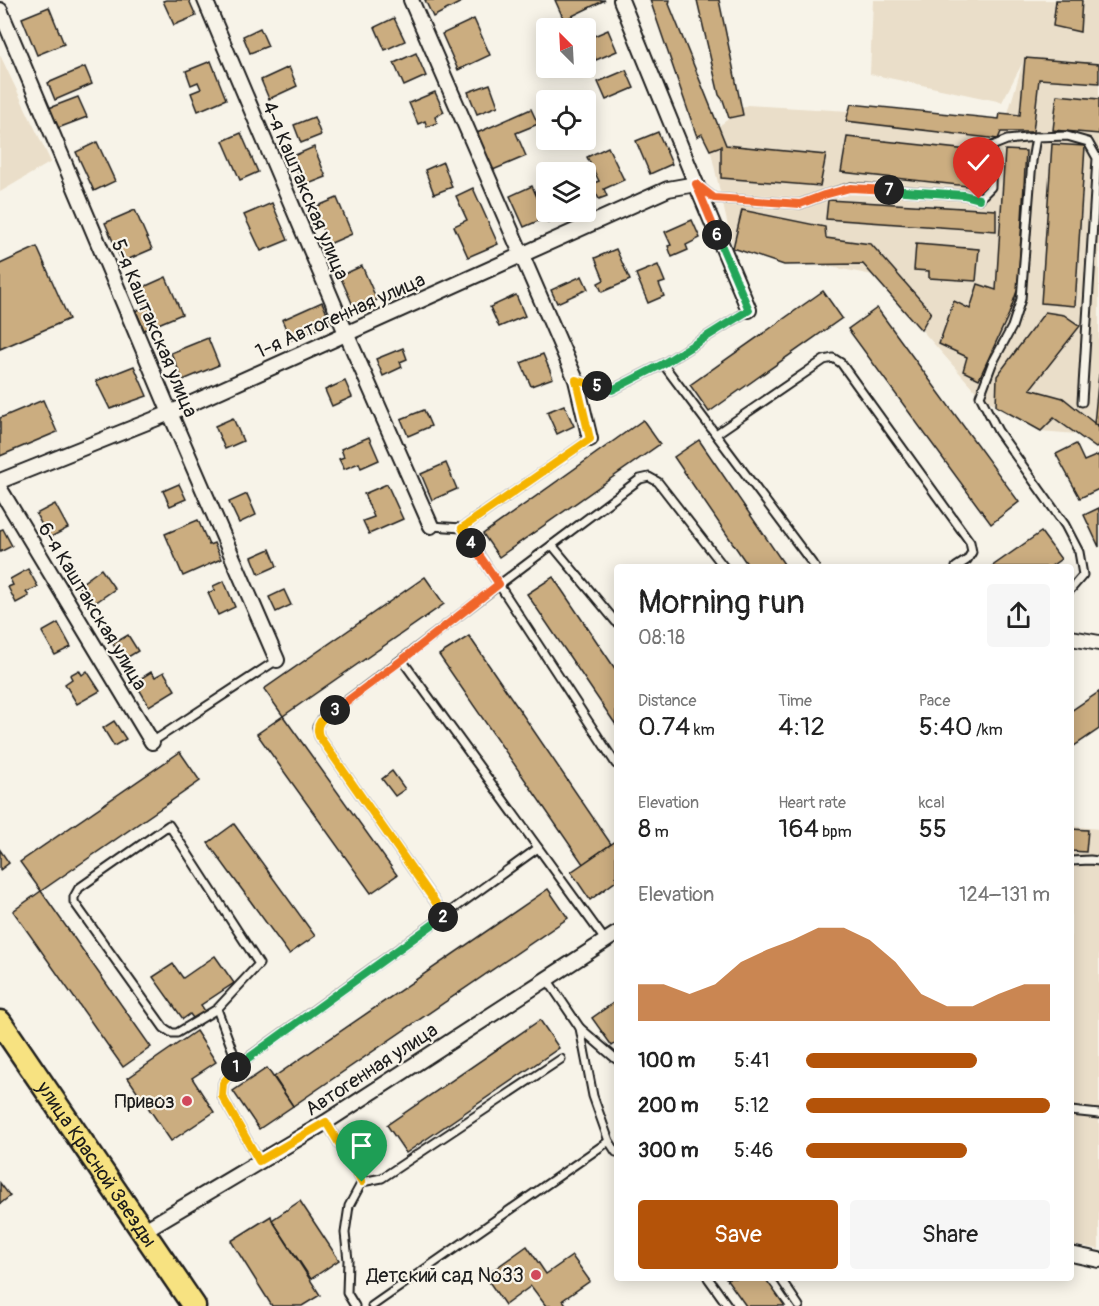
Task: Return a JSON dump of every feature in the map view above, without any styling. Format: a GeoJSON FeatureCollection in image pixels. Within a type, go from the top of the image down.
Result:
{"type":"FeatureCollection","features":[{"type":"Feature","properties":{"kind":"main road","name":"улица Красной Звезды"},"geometry":{"type":"LineString","coordinates":[[0,1022],[194,1306]]}},
{"type":"Feature","properties":{"kind":"street","name":"4-я Каштакская улица"},"geometry":{"type":"LineString","coordinates":[[204,0],[431,526]]}},
{"type":"Feature","properties":{"kind":"street"},"geometry":{"type":"LineString","coordinates":[[411,0],[576,380],[590,439]]}},
{"type":"Feature","properties":{"kind":"street"},"geometry":{"type":"LineString","coordinates":[[621,0],[749,310]]}},
{"type":"Feature","properties":{"kind":"street","name":"5-я Каштакская улица"},"geometry":{"type":"LineString","coordinates":[[0,10],[277,660]]}},
{"type":"Feature","properties":{"kind":"street","name":"1-я Автогенная улица"},"geometry":{"type":"LineString","coordinates":[[0,481],[170,412],[668,189],[696,184]]}},
{"type":"Feature","properties":{"kind":"street","name":"6-я Каштакская улица"},"geometry":{"type":"LineString","coordinates":[[0,489],[153,742]]}},
{"type":"Feature","properties":{"kind":"street"},"geometry":{"type":"LineString","coordinates":[[1074,639],[1099,643]]}},
{"type":"Feature","properties":{"kind":"street","name":"Автогенная улица"},"geometry":{"type":"LineString","coordinates":[[143,1230],[326,1122],[611,937]]}},
{"type":"Feature","properties":{"kind":"street"},"geometry":{"type":"LineString","coordinates":[[1074,1255],[1099,1260]]}},
{"type":"Feature","properties":{"kind":"lane"},"geometry":{"type":"LineString","coordinates":[[696,184],[714,198],[800,204],[850,188],[964,195],[979,199],[991,187],[993,146],[1007,140],[1036,137],[1067,136],[1088,142],[1097,158],[1082,402]]}},
{"type":"Feature","properties":{"kind":"lane"},"geometry":{"type":"LineString","coordinates":[[1036,137],[1021,299],[1012,327],[992,364],[980,396],[998,431],[1065,525],[1079,552],[1083,575],[1074,586]]}},
{"type":"Feature","properties":{"kind":"lane"},"geometry":{"type":"LineString","coordinates":[[576,380],[612,390],[663,364],[749,310]]}},
{"type":"Feature","properties":{"kind":"lane"},"geometry":{"type":"LineString","coordinates":[[716,434],[824,360],[833,358],[841,363],[970,542],[972,552],[967,560],[961,564]]}},
{"type":"Feature","properties":{"kind":"lane"},"geometry":{"type":"LineString","coordinates":[[663,364],[813,564]]}},
{"type":"Feature","properties":{"kind":"lane"},"geometry":{"type":"LineString","coordinates":[[431,526],[462,528],[590,439]]}},
{"type":"Feature","properties":{"kind":"lane"},"geometry":{"type":"LineString","coordinates":[[445,916],[319,736],[317,727],[322,719],[640,479],[650,477],[658,482],[722,564]]}},
{"type":"Feature","properties":{"kind":"lane"},"geometry":{"type":"LineString","coordinates":[[462,528],[614,761]]}},
{"type":"Feature","properties":{"kind":"lane"},"geometry":{"type":"LineString","coordinates":[[552,545],[614,620]]}},
{"type":"Feature","properties":{"kind":"lane"},"geometry":{"type":"LineString","coordinates":[[153,742],[277,660]]}},
{"type":"Feature","properties":{"kind":"lane"},"geometry":{"type":"LineString","coordinates":[[402,660],[538,848],[611,937]]}},
{"type":"Feature","properties":{"kind":"lane"},"geometry":{"type":"LineString","coordinates":[[170,825],[259,964],[217,1009],[182,1031],[177,1033],[167,1031],[74,902],[79,888],[170,825]]}},
{"type":"Feature","properties":{"kind":"lane"},"geometry":{"type":"LineString","coordinates":[[259,1161],[222,1096],[223,1083],[238,1065],[538,848]]}},
{"type":"Feature","properties":{"kind":"lane"},"geometry":{"type":"LineString","coordinates":[[1074,861],[1099,861]]}},
{"type":"Feature","properties":{"kind":"lane"},"geometry":{"type":"LineString","coordinates":[[547,979],[580,1028],[614,1057]]}},
{"type":"Feature","properties":{"kind":"lane"},"geometry":{"type":"LineString","coordinates":[[217,1009],[238,1065]]}},
{"type":"Feature","properties":{"kind":"lane"},"geometry":{"type":"LineString","coordinates":[[580,1028],[593,1096],[614,1149]]}},
{"type":"Feature","properties":{"kind":"lane"},"geometry":{"type":"LineString","coordinates":[[362,1182],[382,1178],[561,1059]]}},
{"type":"Feature","properties":{"kind":"lane"},"geometry":{"type":"LineString","coordinates":[[1074,1111],[1099,1114]]}},
{"type":"Feature","properties":{"kind":"lane"},"geometry":{"type":"LineString","coordinates":[[326,1122],[362,1182]]}},
{"type":"Feature","properties":{"kind":"lane"},"geometry":{"type":"LineString","coordinates":[[372,1306],[609,1141]]}},
{"type":"Feature","properties":{"kind":"lane"},"geometry":{"type":"LineString","coordinates":[[356,1306],[347,1293],[348,1260],[345,1233],[349,1206],[362,1182]]}},
{"type":"Feature","properties":{"kind":"lane"},"geometry":{"type":"LineString","coordinates":[[710,1281],[728,1306]]}},
{"type":"Feature","properties":{"kind":"lane"},"geometry":{"type":"LineString","coordinates":[[782,1281],[799,1306]]}},
{"type":"Feature","properties":{"kind":"shaded area"},"geometry":{"type":"Polygon","coordinates":[[[873,0],[1099,0],[1099,436],[1041,431],[980,396],[873,275],[733,248],[707,135],[747,105],[1006,120],[1023,62],[1002,102],[870,74],[873,0]]]}},
{"type":"Feature","properties":{"kind":"shaded area"},"geometry":{"type":"Polygon","coordinates":[[[0,55],[51,162],[0,192],[0,55]]]}},
{"type":"Feature","properties":{"kind":"shaded area"},"geometry":{"type":"Polygon","coordinates":[[[1074,826],[1099,829],[1099,1249],[1074,1245],[1074,826]]]}},
{"type":"Feature","properties":{"kind":"building"},"geometry":{"type":"Polygon","coordinates":[[[189,0],[196,16],[174,25],[163,1],[189,0]]]}},
{"type":"Feature","properties":{"kind":"building"},"geometry":{"type":"Polygon","coordinates":[[[425,0],[465,0],[433,17],[425,0]]]}},
{"type":"Feature","properties":{"kind":"building"},"geometry":{"type":"Polygon","coordinates":[[[555,0],[605,0],[568,18],[563,18],[555,0]]]}},
{"type":"Feature","properties":{"kind":"building"},"geometry":{"type":"Polygon","coordinates":[[[650,0],[670,0],[669,4],[726,145],[826,155],[820,186],[721,178],[721,146],[710,150],[702,134],[697,137],[650,0]]]}},
{"type":"Feature","properties":{"kind":"building"},"geometry":{"type":"Polygon","coordinates":[[[697,0],[719,0],[743,115],[729,118],[719,95],[697,0]]]}},
{"type":"Feature","properties":{"kind":"building"},"geometry":{"type":"Polygon","coordinates":[[[1056,0],[1082,0],[1080,32],[1053,26],[1056,0]]]}},
{"type":"Feature","properties":{"kind":"building"},"geometry":{"type":"Polygon","coordinates":[[[49,7],[64,44],[37,55],[22,18],[49,7]]]}},
{"type":"Feature","properties":{"kind":"building"},"geometry":{"type":"Polygon","coordinates":[[[394,18],[405,41],[385,50],[375,27],[394,18]]]}},
{"type":"Feature","properties":{"kind":"building"},"geometry":{"type":"Polygon","coordinates":[[[474,19],[490,55],[458,70],[442,34],[474,19]]]}},
{"type":"Feature","properties":{"kind":"building"},"geometry":{"type":"Polygon","coordinates":[[[260,28],[268,46],[250,53],[243,36],[260,28]]]}},
{"type":"Feature","properties":{"kind":"building"},"geometry":{"type":"Polygon","coordinates":[[[608,30],[617,51],[596,60],[596,35],[608,30]]]}},
{"type":"Feature","properties":{"kind":"building"},"geometry":{"type":"Polygon","coordinates":[[[416,53],[426,76],[404,86],[394,63],[416,53]]]}},
{"type":"Feature","properties":{"kind":"building"},"geometry":{"type":"Polygon","coordinates":[[[1025,58],[1099,64],[1099,83],[1039,79],[1033,132],[1001,132],[998,139],[846,121],[851,104],[999,119],[1000,113],[1020,115],[1025,58]]]}},
{"type":"Feature","properties":{"kind":"building"},"geometry":{"type":"Polygon","coordinates":[[[211,61],[226,99],[198,111],[191,93],[201,89],[198,82],[191,85],[186,71],[211,61]]]}},
{"type":"Feature","properties":{"kind":"building"},"geometry":{"type":"Polygon","coordinates":[[[85,67],[92,84],[55,100],[48,83],[85,67]]]}},
{"type":"Feature","properties":{"kind":"building"},"geometry":{"type":"Polygon","coordinates":[[[289,67],[297,86],[269,99],[261,80],[289,67]]]}},
{"type":"Feature","properties":{"kind":"building"},"geometry":{"type":"Polygon","coordinates":[[[626,70],[634,88],[606,100],[598,82],[626,70]]]}},
{"type":"Feature","properties":{"kind":"building"},"geometry":{"type":"Polygon","coordinates":[[[490,84],[498,106],[477,114],[468,92],[490,84]]]}},
{"type":"Feature","properties":{"kind":"building"},"geometry":{"type":"Polygon","coordinates":[[[435,92],[444,112],[435,117],[437,123],[427,127],[425,121],[418,124],[409,103],[435,92]]]}},
{"type":"Feature","properties":{"kind":"building"},"geometry":{"type":"Polygon","coordinates":[[[1057,95],[1099,99],[1099,134],[1053,130],[1057,95]]]}},
{"type":"Feature","properties":{"kind":"building"},"geometry":{"type":"Polygon","coordinates":[[[78,97],[87,117],[58,128],[49,108],[78,97]]]}},
{"type":"Feature","properties":{"kind":"building"},"geometry":{"type":"Polygon","coordinates":[[[531,109],[536,120],[536,125],[516,133],[526,156],[493,170],[477,133],[531,109]]]}},
{"type":"Feature","properties":{"kind":"building"},"geometry":{"type":"Polygon","coordinates":[[[314,117],[321,135],[301,143],[294,125],[314,117]]]}},
{"type":"Feature","properties":{"kind":"building"},"geometry":{"type":"Polygon","coordinates":[[[658,132],[672,164],[650,174],[636,141],[658,132]]]}},
{"type":"Feature","properties":{"kind":"building"},"geometry":{"type":"Polygon","coordinates":[[[241,133],[258,172],[240,180],[223,141],[241,133]]]}},
{"type":"Feature","properties":{"kind":"building"},"geometry":{"type":"Polygon","coordinates":[[[847,137],[987,152],[985,188],[841,172],[847,137]]]}},
{"type":"Feature","properties":{"kind":"building"},"geometry":{"type":"Polygon","coordinates":[[[97,142],[115,181],[94,191],[76,152],[97,142]]]}},
{"type":"Feature","properties":{"kind":"building"},"geometry":{"type":"Polygon","coordinates":[[[1052,144],[1085,146],[1075,306],[1041,303],[1052,144]]]}},
{"type":"Feature","properties":{"kind":"building"},"geometry":{"type":"Polygon","coordinates":[[[314,147],[326,177],[303,186],[291,157],[314,147]]]}},
{"type":"Feature","properties":{"kind":"building"},"geometry":{"type":"Polygon","coordinates":[[[608,147],[624,180],[604,189],[607,196],[599,199],[596,193],[596,182],[599,181],[596,175],[596,162],[590,162],[587,157],[608,147]]]}},
{"type":"Feature","properties":{"kind":"building"},"geometry":{"type":"Polygon","coordinates":[[[1005,150],[1026,151],[1018,288],[1009,314],[979,379],[963,371],[967,357],[939,344],[954,301],[970,309],[978,284],[996,290],[1005,150]]]}},
{"type":"Feature","properties":{"kind":"building"},"geometry":{"type":"Polygon","coordinates":[[[443,162],[452,187],[434,194],[425,170],[443,162]]]}},
{"type":"Feature","properties":{"kind":"building"},"geometry":{"type":"Polygon","coordinates":[[[532,186],[536,195],[536,222],[524,227],[510,196],[532,186]]]}},
{"type":"Feature","properties":{"kind":"building"},"geometry":{"type":"Polygon","coordinates":[[[473,188],[498,244],[468,257],[454,226],[467,220],[456,196],[473,188]]]}},
{"type":"Feature","properties":{"kind":"building"},"geometry":{"type":"Polygon","coordinates":[[[337,198],[352,234],[329,244],[313,208],[337,198]]]}},
{"type":"Feature","properties":{"kind":"building"},"geometry":{"type":"Polygon","coordinates":[[[828,200],[996,210],[996,231],[826,219],[828,200]]]}},
{"type":"Feature","properties":{"kind":"building"},"geometry":{"type":"Polygon","coordinates":[[[272,203],[288,240],[261,251],[244,215],[272,203]]]}},
{"type":"Feature","properties":{"kind":"building"},"geometry":{"type":"Polygon","coordinates":[[[135,210],[152,249],[122,262],[105,223],[135,210]]]}},
{"type":"Feature","properties":{"kind":"building"},"geometry":{"type":"Polygon","coordinates":[[[742,210],[825,227],[826,238],[871,244],[931,312],[921,330],[863,264],[784,265],[733,248],[742,210]]]}},
{"type":"Feature","properties":{"kind":"building"},"geometry":{"type":"Polygon","coordinates":[[[692,220],[700,238],[686,245],[688,250],[672,257],[668,246],[671,245],[665,232],[692,220]]]}},
{"type":"Feature","properties":{"kind":"building"},"geometry":{"type":"Polygon","coordinates":[[[916,244],[979,249],[976,281],[929,278],[929,271],[914,270],[916,244]]]}},
{"type":"Feature","properties":{"kind":"building"},"geometry":{"type":"Polygon","coordinates":[[[37,247],[69,319],[0,349],[0,264],[37,247]]]}},
{"type":"Feature","properties":{"kind":"building"},"geometry":{"type":"Polygon","coordinates":[[[616,249],[630,280],[602,292],[598,283],[604,280],[595,258],[616,249]]]}},
{"type":"Feature","properties":{"kind":"building"},"geometry":{"type":"Polygon","coordinates":[[[658,265],[665,282],[659,284],[664,296],[648,303],[636,274],[658,265]]]}},
{"type":"Feature","properties":{"kind":"building"},"geometry":{"type":"Polygon","coordinates":[[[362,266],[377,300],[355,310],[340,276],[362,266]]]}},
{"type":"Feature","properties":{"kind":"building"},"geometry":{"type":"Polygon","coordinates":[[[582,276],[588,289],[557,303],[551,290],[582,276]]]}},
{"type":"Feature","properties":{"kind":"building"},"geometry":{"type":"Polygon","coordinates":[[[166,277],[182,314],[144,330],[136,311],[144,307],[137,290],[166,277]]]}},
{"type":"Feature","properties":{"kind":"building"},"geometry":{"type":"Polygon","coordinates":[[[823,291],[842,318],[709,412],[690,385],[823,291]]]}},
{"type":"Feature","properties":{"kind":"building"},"geometry":{"type":"Polygon","coordinates":[[[516,295],[525,316],[499,327],[490,307],[516,295]]]}},
{"type":"Feature","properties":{"kind":"building"},"geometry":{"type":"Polygon","coordinates":[[[322,302],[331,323],[291,340],[282,320],[322,302]]]}},
{"type":"Feature","properties":{"kind":"building"},"geometry":{"type":"Polygon","coordinates":[[[877,308],[1019,502],[991,524],[848,329],[877,308]]]}},
{"type":"Feature","properties":{"kind":"building"},"geometry":{"type":"Polygon","coordinates":[[[1045,312],[1064,315],[1080,326],[1030,389],[1063,398],[1099,427],[1099,444],[1096,448],[1054,418],[1041,431],[996,406],[997,376],[1045,312]]]}},
{"type":"Feature","properties":{"kind":"building"},"geometry":{"type":"Polygon","coordinates":[[[208,338],[219,365],[183,380],[171,353],[208,338]]]}},
{"type":"Feature","properties":{"kind":"building"},"geometry":{"type":"Polygon","coordinates":[[[403,348],[407,359],[400,362],[402,367],[383,376],[376,359],[403,348]]]}},
{"type":"Feature","properties":{"kind":"building"},"geometry":{"type":"Polygon","coordinates":[[[543,354],[553,378],[531,386],[521,363],[543,354]]]}},
{"type":"Feature","properties":{"kind":"building"},"geometry":{"type":"Polygon","coordinates":[[[134,366],[147,396],[110,409],[96,381],[134,366]]]}},
{"type":"Feature","properties":{"kind":"building"},"geometry":{"type":"Polygon","coordinates":[[[1099,374],[1099,425],[1094,424],[1099,374]]]}},
{"type":"Feature","properties":{"kind":"building"},"geometry":{"type":"Polygon","coordinates":[[[345,381],[352,397],[332,406],[325,390],[345,381]]]}},
{"type":"Feature","properties":{"kind":"building"},"geometry":{"type":"Polygon","coordinates":[[[43,400],[57,432],[0,456],[0,418],[43,400]]]}},
{"type":"Feature","properties":{"kind":"building"},"geometry":{"type":"Polygon","coordinates":[[[564,405],[574,426],[557,434],[547,412],[564,405]]]}},
{"type":"Feature","properties":{"kind":"building"},"geometry":{"type":"Polygon","coordinates":[[[424,410],[431,426],[408,436],[401,419],[424,410]]]}},
{"type":"Feature","properties":{"kind":"building"},"geometry":{"type":"Polygon","coordinates":[[[233,418],[243,441],[225,449],[215,426],[233,418]]]}},
{"type":"Feature","properties":{"kind":"building"},"geometry":{"type":"Polygon","coordinates":[[[643,420],[660,444],[499,557],[483,534],[643,420]]]}},
{"type":"Feature","properties":{"kind":"building"},"geometry":{"type":"Polygon","coordinates":[[[369,437],[379,460],[361,468],[359,463],[344,469],[339,459],[344,457],[341,449],[369,437]]]}},
{"type":"Feature","properties":{"kind":"building"},"geometry":{"type":"Polygon","coordinates":[[[699,440],[784,564],[747,564],[674,457],[699,440]]]}},
{"type":"Feature","properties":{"kind":"building"},"geometry":{"type":"Polygon","coordinates":[[[1076,444],[1084,461],[1098,455],[1099,458],[1099,489],[1080,498],[1056,454],[1076,444]]]}},
{"type":"Feature","properties":{"kind":"building"},"geometry":{"type":"Polygon","coordinates":[[[446,463],[457,489],[432,500],[421,474],[446,463]]]}},
{"type":"Feature","properties":{"kind":"building"},"geometry":{"type":"Polygon","coordinates":[[[179,484],[186,499],[170,506],[163,491],[179,484]]]}},
{"type":"Feature","properties":{"kind":"building"},"geometry":{"type":"Polygon","coordinates":[[[387,484],[403,519],[369,534],[363,521],[374,517],[364,494],[387,484]]]}},
{"type":"Feature","properties":{"kind":"building"},"geometry":{"type":"Polygon","coordinates":[[[247,494],[256,515],[239,523],[229,502],[247,494]]]}},
{"type":"Feature","properties":{"kind":"building"},"geometry":{"type":"Polygon","coordinates":[[[55,504],[68,528],[49,538],[36,514],[55,504]]]}},
{"type":"Feature","properties":{"kind":"building"},"geometry":{"type":"Polygon","coordinates":[[[1099,508],[1099,547],[1084,515],[1099,508]]]}},
{"type":"Feature","properties":{"kind":"building"},"geometry":{"type":"Polygon","coordinates":[[[198,520],[209,545],[214,543],[221,559],[183,576],[165,534],[198,520]]]}},
{"type":"Feature","properties":{"kind":"building"},"geometry":{"type":"Polygon","coordinates":[[[3,529],[12,546],[0,552],[0,530],[3,529]]]}},
{"type":"Feature","properties":{"kind":"building"},"geometry":{"type":"Polygon","coordinates":[[[1041,532],[1061,559],[1054,564],[995,564],[1041,532]]]}},
{"type":"Feature","properties":{"kind":"building"},"geometry":{"type":"Polygon","coordinates":[[[270,549],[277,566],[259,574],[252,557],[270,549]]]}},
{"type":"Feature","properties":{"kind":"building"},"geometry":{"type":"Polygon","coordinates":[[[28,569],[38,587],[26,592],[29,596],[16,603],[8,587],[13,585],[10,579],[28,569]]]}},
{"type":"Feature","properties":{"kind":"building"},"geometry":{"type":"Polygon","coordinates":[[[101,569],[115,589],[92,605],[78,586],[101,569]]]}},
{"type":"Feature","properties":{"kind":"building"},"geometry":{"type":"Polygon","coordinates":[[[425,577],[444,604],[283,716],[264,689],[425,577]]]}},
{"type":"Feature","properties":{"kind":"building"},"geometry":{"type":"Polygon","coordinates":[[[553,577],[614,667],[614,722],[527,594],[553,577]]]}},
{"type":"Feature","properties":{"kind":"building"},"geometry":{"type":"Polygon","coordinates":[[[224,581],[235,607],[218,615],[208,593],[215,590],[213,586],[224,581]]]}},
{"type":"Feature","properties":{"kind":"building"},"geometry":{"type":"Polygon","coordinates":[[[284,590],[291,605],[276,612],[269,597],[284,590]]]}},
{"type":"Feature","properties":{"kind":"building"},"geometry":{"type":"Polygon","coordinates":[[[58,623],[71,647],[55,655],[42,632],[58,623]]]}},
{"type":"Feature","properties":{"kind":"building"},"geometry":{"type":"Polygon","coordinates":[[[128,635],[138,651],[123,660],[113,644],[128,635]]]}},
{"type":"Feature","properties":{"kind":"building"},"geometry":{"type":"Polygon","coordinates":[[[469,636],[611,844],[583,864],[439,655],[469,636]]]}},
{"type":"Feature","properties":{"kind":"building"},"geometry":{"type":"Polygon","coordinates":[[[79,670],[82,675],[87,671],[100,691],[77,704],[65,684],[72,679],[70,675],[79,670]]]}},
{"type":"Feature","properties":{"kind":"building"},"geometry":{"type":"Polygon","coordinates":[[[151,672],[155,677],[164,672],[175,690],[149,706],[135,682],[151,672]]]}},
{"type":"Feature","properties":{"kind":"building"},"geometry":{"type":"Polygon","coordinates":[[[1099,692],[1099,729],[1074,746],[1074,709],[1099,692]]]}},
{"type":"Feature","properties":{"kind":"building"},"geometry":{"type":"Polygon","coordinates":[[[283,716],[397,875],[371,893],[257,734],[283,716]]]}},
{"type":"Feature","properties":{"kind":"building"},"geometry":{"type":"Polygon","coordinates":[[[114,721],[126,739],[114,746],[103,728],[114,721]]]}},
{"type":"Feature","properties":{"kind":"building"},"geometry":{"type":"Polygon","coordinates":[[[180,752],[200,781],[41,891],[20,862],[180,752]]]}},
{"type":"Feature","properties":{"kind":"building"},"geometry":{"type":"Polygon","coordinates":[[[392,771],[405,789],[395,796],[382,779],[392,771]]]}},
{"type":"Feature","properties":{"kind":"building"},"geometry":{"type":"Polygon","coordinates":[[[234,824],[315,936],[289,954],[208,843],[234,824]]]}},
{"type":"Feature","properties":{"kind":"building"},"geometry":{"type":"Polygon","coordinates":[[[1074,829],[1088,830],[1086,852],[1074,851],[1074,829]]]}},
{"type":"Feature","properties":{"kind":"building"},"geometry":{"type":"Polygon","coordinates":[[[614,842],[614,882],[590,900],[571,872],[614,842]]]}},
{"type":"Feature","properties":{"kind":"building"},"geometry":{"type":"Polygon","coordinates":[[[0,850],[9,863],[0,870],[0,850]]]}},
{"type":"Feature","properties":{"kind":"building"},"geometry":{"type":"Polygon","coordinates":[[[548,889],[568,918],[293,1106],[274,1077],[548,889]]]}},
{"type":"Feature","properties":{"kind":"building"},"geometry":{"type":"Polygon","coordinates":[[[41,891],[151,1047],[123,1067],[13,911],[41,891]]]}},
{"type":"Feature","properties":{"kind":"building"},"geometry":{"type":"Polygon","coordinates":[[[215,956],[234,983],[201,1005],[207,1014],[196,1022],[190,1014],[183,1019],[153,977],[173,964],[183,978],[215,956]]]}},
{"type":"Feature","properties":{"kind":"building"},"geometry":{"type":"Polygon","coordinates":[[[614,1002],[614,1044],[612,1046],[592,1018],[614,1002]]]}},
{"type":"Feature","properties":{"kind":"building"},"geometry":{"type":"Polygon","coordinates":[[[540,1020],[559,1048],[406,1153],[387,1125],[540,1020]]]}},
{"type":"Feature","properties":{"kind":"building"},"geometry":{"type":"Polygon","coordinates":[[[196,1031],[216,1062],[192,1078],[214,1112],[171,1141],[128,1078],[196,1031]]]}},
{"type":"Feature","properties":{"kind":"building"},"geometry":{"type":"Polygon","coordinates":[[[267,1068],[293,1106],[259,1129],[233,1091],[267,1068]]]}},
{"type":"Feature","properties":{"kind":"building"},"geometry":{"type":"Polygon","coordinates":[[[0,1183],[10,1196],[0,1204],[0,1183]]]}},
{"type":"Feature","properties":{"kind":"building"},"geometry":{"type":"Polygon","coordinates":[[[300,1201],[339,1260],[311,1279],[272,1220],[300,1201]]]}},
{"type":"Feature","properties":{"kind":"building"},"geometry":{"type":"Polygon","coordinates":[[[271,1216],[320,1295],[302,1306],[272,1306],[231,1241],[271,1216]]]}},
{"type":"Feature","properties":{"kind":"building","name":"Детский сад №33"},"geometry":{"type":"Polygon","coordinates":[[[527,1246],[546,1274],[572,1256],[590,1281],[563,1300],[567,1306],[546,1306],[531,1286],[505,1305],[485,1276],[527,1246]]]}},
{"type":"Feature","properties":{"kind":"building"},"geometry":{"type":"Polygon","coordinates":[[[728,1281],[767,1281],[785,1306],[746,1306],[728,1281]]]}},
{"type":"Feature","properties":{"kind":"place","name":"Привоз"},"geometry":{"type":"Point","coordinates":[187,1101]}},
{"type":"Feature","properties":{"kind":"place","name":"Детский сад №33"},"geometry":{"type":"Point","coordinates":[536,1275]}},
{"type":"Feature","properties":{"kind":"route"},"geometry":{"type":"LineString","coordinates":[[362,1182],[326,1122],[259,1161],[222,1096],[223,1083],[238,1065],[445,916],[319,736],[317,727],[319,723],[499,584],[462,528],[590,439],[576,380],[612,390],[663,364],[749,310],[696,184],[714,198],[800,204],[850,188],[964,195],[979,199]]}}]}
